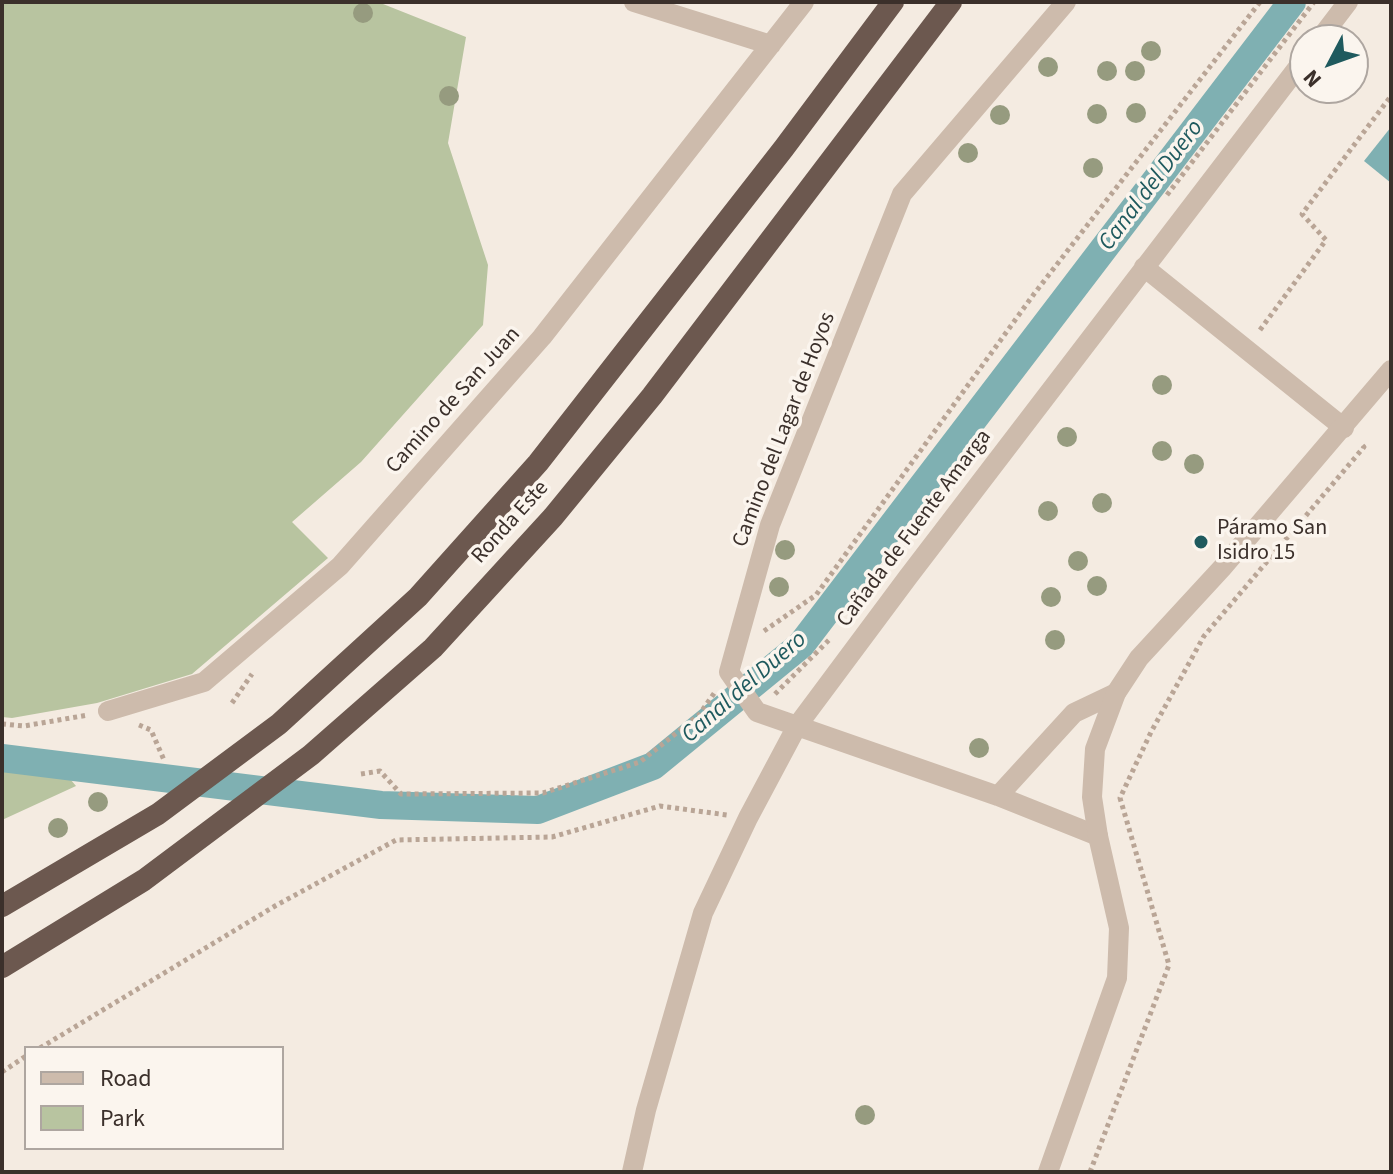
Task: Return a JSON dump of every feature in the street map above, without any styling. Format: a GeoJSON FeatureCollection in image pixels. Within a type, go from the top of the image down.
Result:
{"type":"FeatureCollection","features":[{"type":"Feature","properties":{"kind":"highway","name":"Ronda Este"},"geometry":{"type":"LineString","coordinates":[[2,906],[158,814],[279,724],[418,597],[538,463],[741,204],[893,2]]}},
{"type":"Feature","properties":{"kind":"highway","name":"Ronda Este"},"geometry":{"type":"LineString","coordinates":[[2,967],[144,880],[196,842],[311,755],[433,648],[553,517],[652,396],[951,2]]}},
{"type":"Feature","properties":{"kind":"street"},"geometry":{"type":"LineString","coordinates":[[634,2],[771,45]]}},
{"type":"Feature","properties":{"kind":"street","name":"Camino de San Juan"},"geometry":{"type":"LineString","coordinates":[[108,711],[204,682],[340,566],[542,337],[804,2]]}},
{"type":"Feature","properties":{"kind":"street","name":"Camino del Lagar de Hoyos"},"geometry":{"type":"LineString","coordinates":[[731,662],[770,525],[902,194],[1066,2]]}},
{"type":"Feature","properties":{"kind":"street"},"geometry":{"type":"LineString","coordinates":[[1331,24],[1348,2]]}},
{"type":"Feature","properties":{"kind":"street","name":"Cañada de Fuente Amarga"},"geometry":{"type":"LineString","coordinates":[[636,1170],[646,1110],[703,913],[748,818],[797,726],[1289,79]]}},
{"type":"Feature","properties":{"kind":"street"},"geometry":{"type":"LineString","coordinates":[[1144,267],[1344,428]]}},
{"type":"Feature","properties":{"kind":"street"},"geometry":{"type":"LineString","coordinates":[[1048,1172],[1117,978],[1119,928],[1092,797],[1095,749],[1116,693],[1139,658],[1222,568],[1391,370]]}},
{"type":"Feature","properties":{"kind":"street"},"geometry":{"type":"LineString","coordinates":[[731,662],[757,712],[998,796],[1098,836]]}},
{"type":"Feature","properties":{"kind":"street"},"geometry":{"type":"LineString","coordinates":[[998,796],[1074,713],[1116,693]]}},
{"type":"Feature","properties":{"kind":"path"},"geometry":{"type":"LineString","coordinates":[[361,774],[380,771],[401,794],[543,793],[640,762],[699,715],[731,662],[816,595],[1034,294],[1260,2]]}},
{"type":"Feature","properties":{"kind":"path"},"geometry":{"type":"LineString","coordinates":[[1161,202],[1314,2]]}},
{"type":"Feature","properties":{"kind":"path"},"geometry":{"type":"LineString","coordinates":[[1246,350],[1326,240],[1302,214],[1391,96]]}},
{"type":"Feature","properties":{"kind":"path"},"geometry":{"type":"LineString","coordinates":[[1090,1172],[1169,965],[1120,798],[1151,732],[1204,636],[1364,447],[1344,428]]}},
{"type":"Feature","properties":{"kind":"path"},"geometry":{"type":"LineString","coordinates":[[757,712],[838,628]]}},
{"type":"Feature","properties":{"kind":"path"},"geometry":{"type":"LineString","coordinates":[[2,724],[24,726],[108,711],[151,730],[164,760]]}},
{"type":"Feature","properties":{"kind":"path"},"geometry":{"type":"LineString","coordinates":[[43,1046],[275,906],[396,840],[552,837],[660,806],[748,818]]}},
{"type":"Feature","properties":{"kind":"path"},"geometry":{"type":"LineString","coordinates":[[2,1072],[24,1057]]}},
{"type":"Feature","properties":{"kind":"green space"},"geometry":{"type":"Polygon","coordinates":[[[2,2],[378,2],[466,37],[448,143],[488,265],[483,325],[361,462],[292,522],[328,558],[192,674],[97,703],[12,718],[2,717],[2,2]]]}},
{"type":"Feature","properties":{"kind":"green space"},"geometry":{"type":"Polygon","coordinates":[[[2,765],[40,768],[71,780],[76,786],[2,820],[2,765]]]}},
{"type":"Feature","properties":{"kind":"water"},"geometry":{"type":"Polygon","coordinates":[[[1391,127],[1391,183],[1364,161],[1391,127]]]}},
{"type":"Feature","properties":{"kind":"waterway","name":"Canal del Duero"},"geometry":{"type":"LineString","coordinates":[[2,758],[381,805],[538,810],[653,766],[801,645],[1292,2]]}},
{"type":"Feature","properties":{"kind":"place","name":"Páramo San Isidro 15"},"geometry":{"type":"Point","coordinates":[1201,542]}}]}
